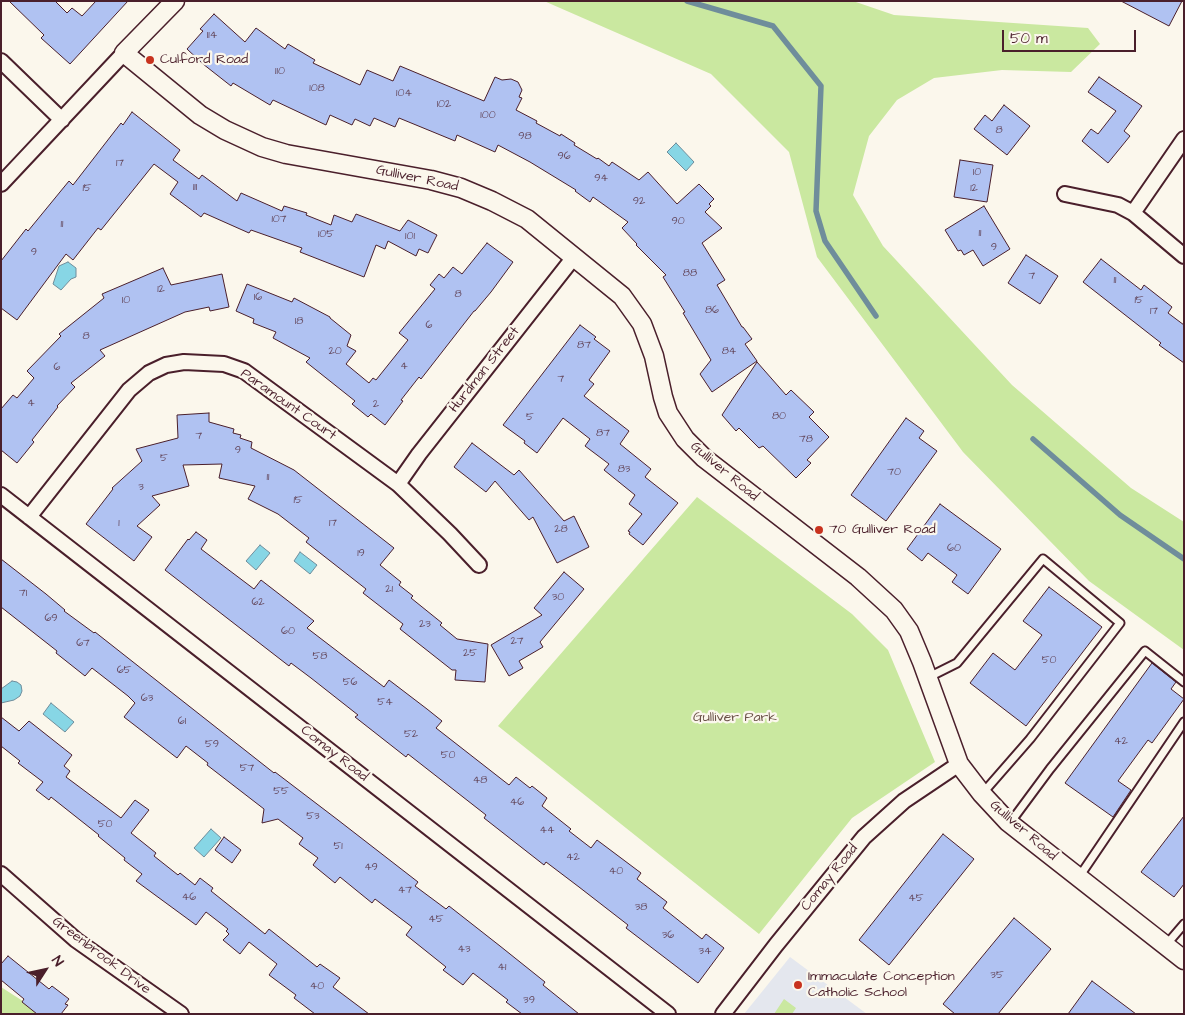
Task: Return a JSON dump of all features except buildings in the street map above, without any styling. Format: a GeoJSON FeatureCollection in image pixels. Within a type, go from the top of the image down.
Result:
{"type":"FeatureCollection","features":[{"type":"Feature","properties":{"kind":"street"},"geometry":{"type":"LineString","coordinates":[[1,184],[175,1]]}},
{"type":"Feature","properties":{"kind":"street","name":"Gulliver Road"},"geometry":{"type":"LineString","coordinates":[[124,53],[179,99],[225,130],[262,147],[286,154],[404,175],[461,188],[492,201],[527,219],[622,296],[642,324],[654,356],[668,413],[685,439],[704,458],[858,577],[894,610],[909,631],[928,677],[959,764],[982,794],[1010,823],[1184,960]]}},
{"type":"Feature","properties":{"kind":"street"},"geometry":{"type":"LineString","coordinates":[[1,61],[62,120]]}},
{"type":"Feature","properties":{"kind":"street"},"geometry":{"type":"LineString","coordinates":[[1133,214],[1184,139]]}},
{"type":"Feature","properties":{"kind":"street"},"geometry":{"type":"LineString","coordinates":[[1065,194],[1118,205],[1133,214],[1184,256]]}},
{"type":"Feature","properties":{"kind":"street","name":"Hurdman Street"},"geometry":{"type":"LineString","coordinates":[[398,484],[425,446],[574,257]]}},
{"type":"Feature","properties":{"kind":"street","name":"Paramount Court"},"geometry":{"type":"LineString","coordinates":[[29,517],[129,390],[149,373],[166,365],[184,362],[224,364],[244,371],[398,484],[480,565]]}},
{"type":"Feature","properties":{"kind":"street","name":"Comay Road"},"geometry":{"type":"LineString","coordinates":[[1,495],[668,1014]]}},
{"type":"Feature","properties":{"kind":"street","name":"Comay Road"},"geometry":{"type":"LineString","coordinates":[[723,1014],[864,836],[904,801],[959,764]]}},
{"type":"Feature","properties":{"kind":"street","name":"Greenbrook Drive"},"geometry":{"type":"LineString","coordinates":[[1,874],[76,940],[181,1014]]}},
{"type":"Feature","properties":{"kind":"lane"},"geometry":{"type":"LineString","coordinates":[[928,677],[957,663],[1043,559],[1120,623],[1030,739],[982,794]]}},
{"type":"Feature","properties":{"kind":"lane"},"geometry":{"type":"LineString","coordinates":[[1010,823],[1050,769],[1145,651],[1184,682]]}},
{"type":"Feature","properties":{"kind":"lane"},"geometry":{"type":"LineString","coordinates":[[1078,878],[1184,722]]}},
{"type":"Feature","properties":{"kind":"lane"},"geometry":{"type":"LineString","coordinates":[[1166,945],[1184,924]]}},
{"type":"Feature","properties":{"kind":"shaded area","name":"Immaculate Conception Catholic School"},"geometry":{"type":"Polygon","coordinates":[[[790,957],[867,1014],[744,1014],[790,957]]]}},
{"type":"Feature","properties":{"kind":"green space"},"geometry":{"type":"Polygon","coordinates":[[[544,1],[853,1],[894,15],[1088,28],[1100,44],[1071,72],[1002,70],[934,78],[897,100],[869,136],[853,195],[883,246],[1012,385],[1131,488],[1184,522],[1184,650],[1089,581],[963,452],[817,257],[789,152],[711,74],[544,1]]]}},
{"type":"Feature","properties":{"kind":"green space","name":"Gulliver Park"},"geometry":{"type":"Polygon","coordinates":[[[697,497],[852,614],[888,650],[935,762],[852,818],[759,934],[498,726],[697,497]]]}},
{"type":"Feature","properties":{"kind":"green space"},"geometry":{"type":"Polygon","coordinates":[[[1,987],[43,1014],[1,1014],[1,987]]]}},
{"type":"Feature","properties":{"kind":"green space"},"geometry":{"type":"Polygon","coordinates":[[[784,999],[796,1008],[792,1014],[774,1014],[784,999]]]}},
{"type":"Feature","properties":{"kind":"water"},"geometry":{"type":"Polygon","coordinates":[[[676,143],[694,162],[686,171],[667,152],[676,143]]]}},
{"type":"Feature","properties":{"kind":"water"},"geometry":{"type":"Polygon","coordinates":[[[68,262],[76,268],[76,277],[71,279],[61,290],[53,284],[59,266],[68,262]]]}},
{"type":"Feature","properties":{"kind":"water"},"geometry":{"type":"Polygon","coordinates":[[[260,545],[270,553],[256,570],[246,561],[260,545]]]}},
{"type":"Feature","properties":{"kind":"water"},"geometry":{"type":"Polygon","coordinates":[[[300,552],[317,565],[310,574],[294,561],[300,552]]]}},
{"type":"Feature","properties":{"kind":"water"},"geometry":{"type":"Polygon","coordinates":[[[12,681],[21,685],[22,691],[20,696],[14,700],[1,703],[1,689],[12,681]]]}},
{"type":"Feature","properties":{"kind":"water"},"geometry":{"type":"Polygon","coordinates":[[[51,703],[74,722],[65,732],[43,714],[51,703]]]}},
{"type":"Feature","properties":{"kind":"water"},"geometry":{"type":"Polygon","coordinates":[[[211,829],[221,838],[204,857],[194,848],[211,829]]]}},
{"type":"Feature","properties":{"kind":"waterway"},"geometry":{"type":"LineString","coordinates":[[687,1],[773,26],[821,86],[816,211],[825,241],[876,316]]}},
{"type":"Feature","properties":{"kind":"waterway"},"geometry":{"type":"LineString","coordinates":[[1033,439],[1120,515],[1184,559]]}},
{"type":"Feature","properties":{"kind":"place","name":"Culford Road"},"geometry":{"type":"Point","coordinates":[150,60]}},
{"type":"Feature","properties":{"kind":"place","name":"70 Gulliver Road"},"geometry":{"type":"Point","coordinates":[819,530]}},
{"type":"Feature","properties":{"kind":"place","name":"Immaculate Conception Catholic School"},"geometry":{"type":"Point","coordinates":[798,985]}}]}
